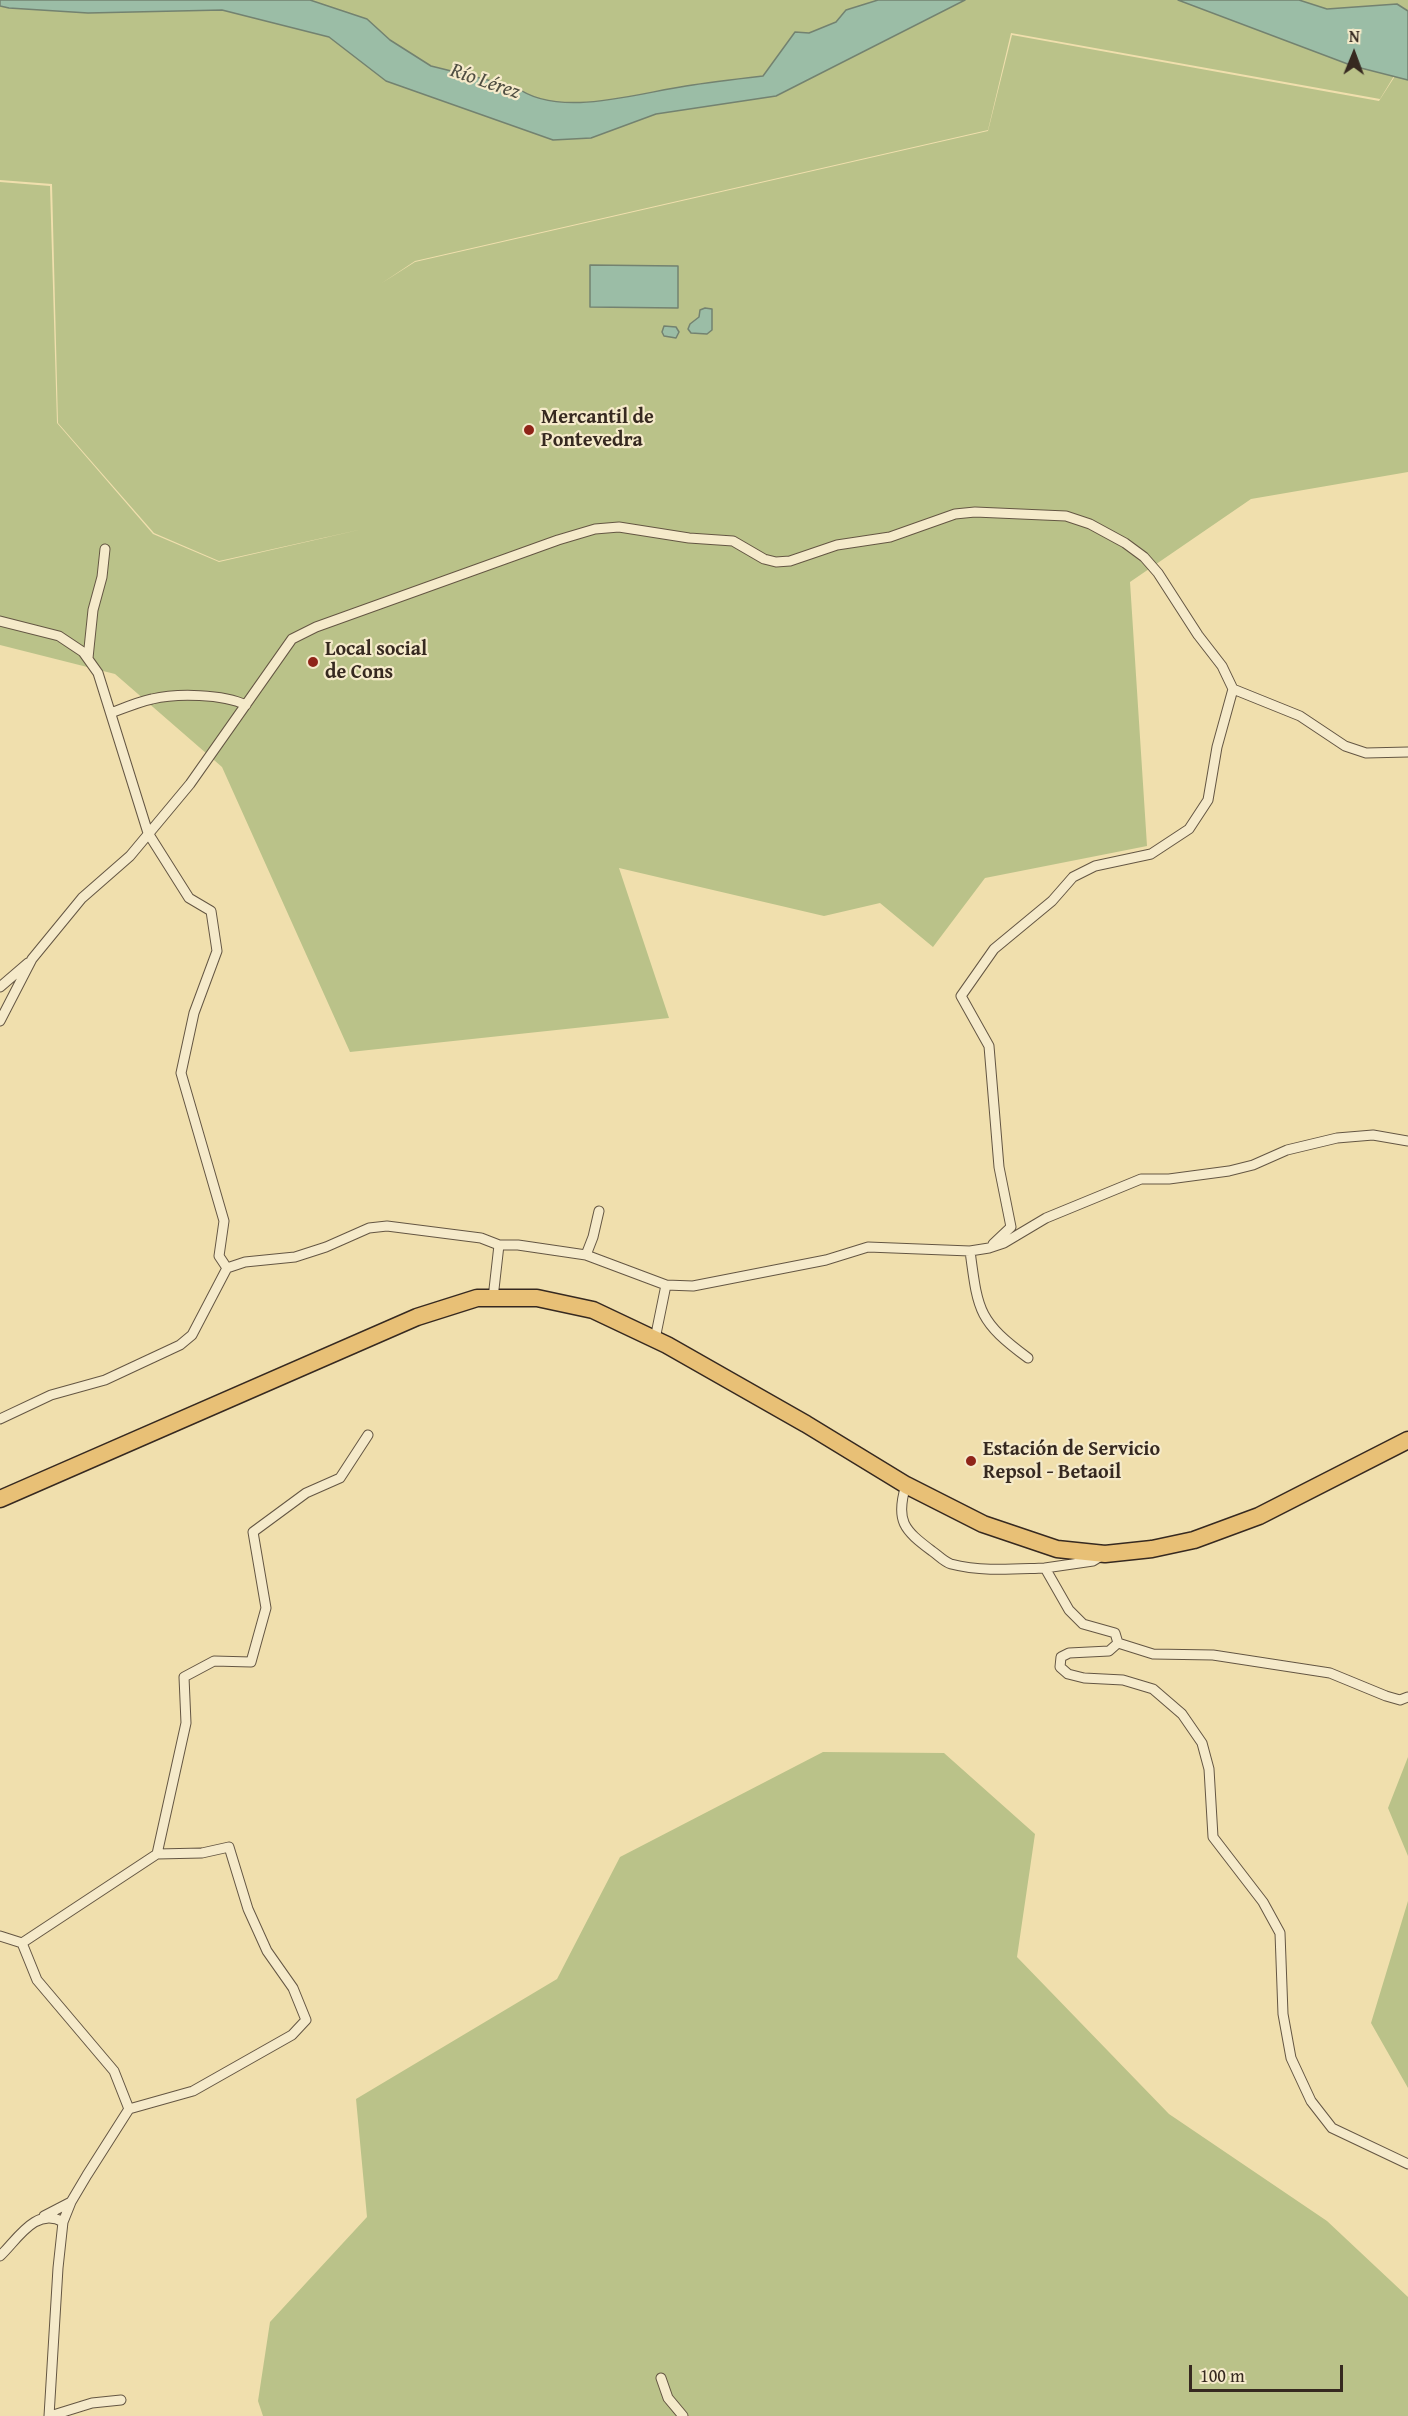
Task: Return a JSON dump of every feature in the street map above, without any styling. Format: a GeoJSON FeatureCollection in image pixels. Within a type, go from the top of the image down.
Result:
{"type":"FeatureCollection","features":[{"type":"Feature","properties":{"kind":"highway"},"geometry":{"type":"LineString","coordinates":[[0,1499],[417,1317],[477,1298],[537,1298],[594,1310],[655,1339],[806,1424],[906,1485],[982,1524],[1057,1549],[1105,1554],[1152,1550],[1194,1540],[1259,1516],[1408,1440]]}},
{"type":"Feature","properties":{"kind":"street"},"geometry":{"type":"LineString","coordinates":[[0,987],[32,959],[82,898],[130,855],[190,784],[292,639],[316,627],[558,540],[595,530],[620,527],[689,538],[733,541],[764,559],[776,562],[790,561],[837,545],[890,537],[955,514],[975,512],[1066,516],[1090,524],[1125,543],[1158,573],[1198,635],[1222,666],[1233,689],[1217,747],[1208,800],[1189,829],[1151,854],[1095,866],[1073,877],[1052,901],[994,949],[961,996],[989,1047],[999,1167],[1003,1196],[1011,1221],[1010,1230],[989,1248]]}},
{"type":"Feature","properties":{"kind":"street"},"geometry":{"type":"LineString","coordinates":[[88,658],[93,610],[102,578],[105,549]]}},
{"type":"Feature","properties":{"kind":"street"},"geometry":{"type":"LineString","coordinates":[[0,621],[59,636],[88,658],[98,673],[148,833],[189,898],[211,911],[217,951],[194,1013],[181,1073],[224,1221],[219,1256],[227,1268]]}},
{"type":"Feature","properties":{"kind":"street"},"geometry":{"type":"LineString","coordinates":[[1233,689],[1300,716],[1345,746],[1366,753],[1408,752]]}},
{"type":"Feature","properties":{"kind":"street"},"geometry":{"type":"LineString","coordinates":[[111,713],[152,698],[211,695],[246,705]]}},
{"type":"Feature","properties":{"kind":"street"},"geometry":{"type":"LineString","coordinates":[[0,1021],[32,959]]}},
{"type":"Feature","properties":{"kind":"street"},"geometry":{"type":"LineString","coordinates":[[0,1419],[51,1395],[105,1380],[180,1345],[192,1335],[227,1268],[245,1262],[295,1257],[326,1247],[369,1228],[387,1226],[481,1238],[499,1245],[518,1245],[586,1255],[666,1286],[693,1286],[826,1260],[868,1247],[970,1251],[989,1248],[1004,1243],[1046,1218],[1142,1179],[1169,1179],[1229,1171],[1253,1165],[1287,1150],[1337,1138],[1373,1136],[1408,1141]]}},
{"type":"Feature","properties":{"kind":"street"},"geometry":{"type":"LineString","coordinates":[[586,1255],[599,1210]]}},
{"type":"Feature","properties":{"kind":"street"},"geometry":{"type":"LineString","coordinates":[[493,1298],[499,1245]]}},
{"type":"Feature","properties":{"kind":"street"},"geometry":{"type":"LineString","coordinates":[[970,1251],[978,1304],[984,1317],[1007,1342],[1028,1358]]}},
{"type":"Feature","properties":{"kind":"street"},"geometry":{"type":"LineString","coordinates":[[655,1339],[666,1286]]}},
{"type":"Feature","properties":{"kind":"street"},"geometry":{"type":"LineString","coordinates":[[157,1854],[186,1723],[184,1677],[214,1661],[251,1662],[266,1608],[254,1532],[306,1493],[340,1478],[368,1435]]}},
{"type":"Feature","properties":{"kind":"street"},"geometry":{"type":"LineString","coordinates":[[906,1485],[899,1506],[901,1519],[915,1538],[949,1564],[994,1570],[1045,1568],[1093,1561],[1105,1554]]}},
{"type":"Feature","properties":{"kind":"street"},"geometry":{"type":"LineString","coordinates":[[1045,1568],[1069,1610],[1083,1624],[1115,1633],[1118,1643]]}},
{"type":"Feature","properties":{"kind":"street"},"geometry":{"type":"LineString","coordinates":[[1118,1643],[1153,1654],[1213,1655],[1330,1673],[1386,1696],[1400,1700],[1408,1697]]}},
{"type":"Feature","properties":{"kind":"street"},"geometry":{"type":"LineString","coordinates":[[1118,1643],[1109,1651],[1069,1653],[1061,1658],[1060,1667],[1068,1674],[1084,1678],[1123,1680],[1153,1689],[1182,1714],[1202,1743],[1209,1770],[1213,1837],[1263,1902],[1280,1933],[1283,2014],[1291,2058],[1311,2101],[1332,2128],[1408,2164]]}},
{"type":"Feature","properties":{"kind":"street"},"geometry":{"type":"LineString","coordinates":[[22,1943],[157,1854],[202,1853],[229,1847],[253,1920],[267,1951],[293,1988],[306,2020],[292,2035],[193,2091],[129,2109],[71,2202],[63,2222],[58,2268],[49,2416],[92,2403],[121,2400]]}},
{"type":"Feature","properties":{"kind":"street"},"geometry":{"type":"LineString","coordinates":[[0,1936],[22,1943]]}},
{"type":"Feature","properties":{"kind":"street"},"geometry":{"type":"LineString","coordinates":[[22,1943],[37,1980],[114,2071],[129,2109]]}},
{"type":"Feature","properties":{"kind":"street"},"geometry":{"type":"LineString","coordinates":[[0,2256],[23,2231],[36,2221],[71,2202]]}},
{"type":"Feature","properties":{"kind":"street"},"geometry":{"type":"LineString","coordinates":[[36,2221],[46,2217],[57,2218],[63,2222]]}},
{"type":"Feature","properties":{"kind":"street"},"geometry":{"type":"LineString","coordinates":[[661,2378],[668,2398],[683,2416]]}},
{"type":"Feature","properties":{"kind":"green space"},"geometry":{"type":"Polygon","coordinates":[[[0,0],[1408,0],[1408,53],[1380,99],[1011,33],[988,130],[415,261],[382,283],[415,262],[988,131],[1012,35],[1379,101],[1408,56],[1408,472],[1251,499],[1130,582],[1147,846],[985,878],[933,947],[880,903],[824,916],[619,868],[669,1018],[350,1052],[222,767],[115,674],[0,645],[0,182],[50,186],[57,423],[153,534],[219,562],[363,529],[219,561],[154,533],[58,423],[52,184],[0,180],[0,0]]]}},
{"type":"Feature","properties":{"kind":"green space"},"geometry":{"type":"Polygon","coordinates":[[[823,1752],[944,1753],[1035,1834],[1017,1957],[1169,2114],[1327,2221],[1408,2297],[1408,2416],[263,2416],[258,2401],[270,2322],[367,2217],[356,2099],[557,1979],[620,1857],[823,1752]]]}},
{"type":"Feature","properties":{"kind":"green space"},"geometry":{"type":"Polygon","coordinates":[[[1408,1757],[1408,1856],[1388,1808],[1408,1757]]]}},
{"type":"Feature","properties":{"kind":"green space"},"geometry":{"type":"Polygon","coordinates":[[[1408,1901],[1408,2088],[1371,2023],[1408,1901]]]}},
{"type":"Feature","properties":{"kind":"water","name":"Río Lérez"},"geometry":{"type":"Polygon","coordinates":[[[0,0],[310,0],[367,19],[390,40],[431,66],[516,87],[533,96],[576,103],[763,76],[795,32],[809,33],[836,22],[846,10],[878,0],[965,0],[776,96],[656,114],[591,138],[553,140],[386,81],[329,37],[222,10],[88,13],[9,8],[0,6],[0,0]]]}},
{"type":"Feature","properties":{"kind":"water"},"geometry":{"type":"Polygon","coordinates":[[[1178,0],[1299,0],[1327,9],[1397,4],[1408,11],[1408,80],[1353,66],[1178,0]]]}},
{"type":"Feature","properties":{"kind":"water"},"geometry":{"type":"Polygon","coordinates":[[[590,265],[678,266],[678,308],[590,307],[590,265]]]}},
{"type":"Feature","properties":{"kind":"water"},"geometry":{"type":"Polygon","coordinates":[[[712,309],[712,330],[707,334],[691,333],[688,329],[690,324],[699,317],[700,310],[712,309]]]}},
{"type":"Feature","properties":{"kind":"water"},"geometry":{"type":"Polygon","coordinates":[[[664,326],[676,327],[679,332],[676,338],[664,336],[662,332],[664,326]]]}},
{"type":"Feature","properties":{"kind":"place","name":"Mercantil de Pontevedra"},"geometry":{"type":"Point","coordinates":[529,430]}},
{"type":"Feature","properties":{"kind":"place","name":"Local social de Cons"},"geometry":{"type":"Point","coordinates":[313,662]}},
{"type":"Feature","properties":{"kind":"place","name":"Estación de Servicio Repsol - Betaoil"},"geometry":{"type":"Point","coordinates":[971,1461]}}]}
